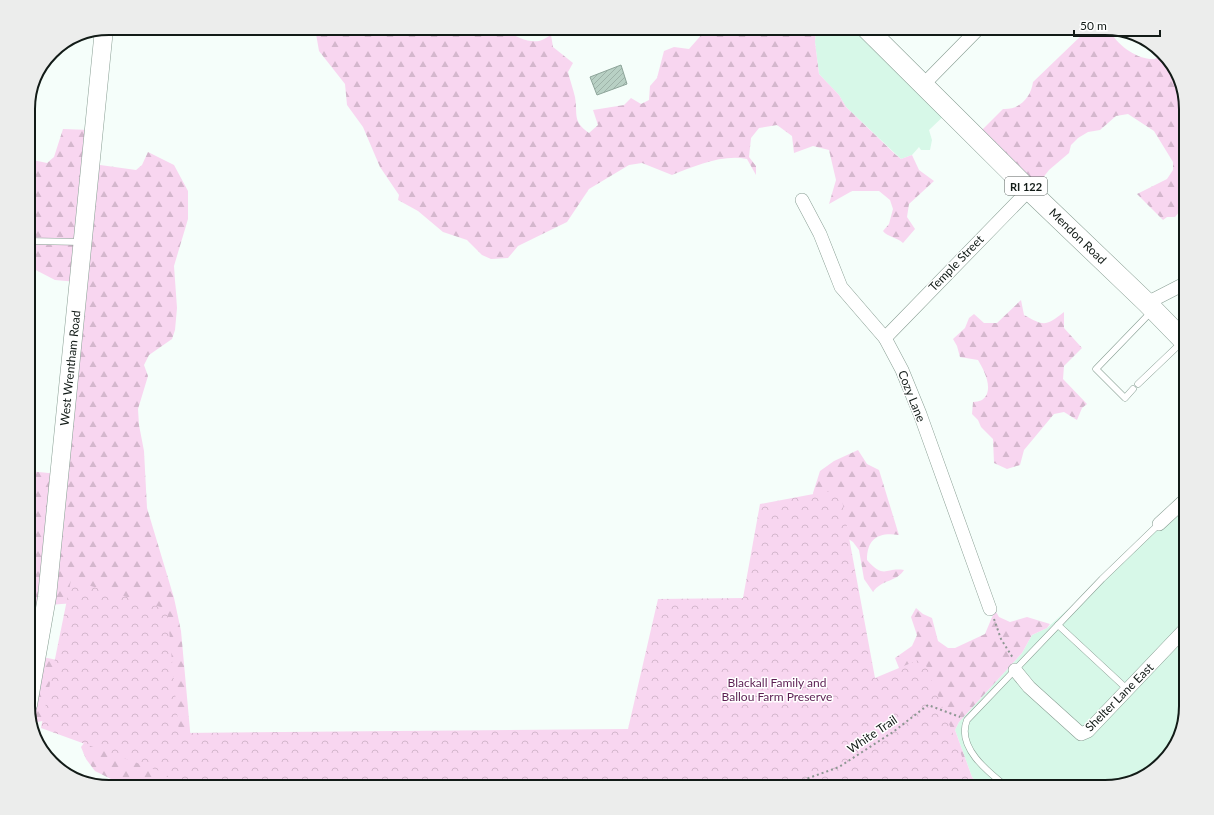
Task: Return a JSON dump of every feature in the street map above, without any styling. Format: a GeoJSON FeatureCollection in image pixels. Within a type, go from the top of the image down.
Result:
{"type":"FeatureCollection","features":[{"type":"Feature","properties":{"kind":"main road","name":"Mendon Road"},"geometry":{"type":"LineString","coordinates":[[873,35],[1029,190],[1179,336]]}},
{"type":"Feature","properties":{"kind":"street","name":"West Wrentham Road"},"geometry":{"type":"LineString","coordinates":[[35,665],[47,597],[103,35]]}},
{"type":"Feature","properties":{"kind":"street"},"geometry":{"type":"LineString","coordinates":[[924,84],[972,35]]}},
{"type":"Feature","properties":{"kind":"street","name":"Temple Street"},"geometry":{"type":"LineString","coordinates":[[885,338],[1029,190]]}},
{"type":"Feature","properties":{"kind":"street","name":"Cozy Lane"},"geometry":{"type":"LineString","coordinates":[[802,200],[820,234],[841,287],[885,338],[894,353],[920,414],[990,609]]}},
{"type":"Feature","properties":{"kind":"street"},"geometry":{"type":"LineString","coordinates":[[1150,306],[1179,287]]}},
{"type":"Feature","properties":{"kind":"street"},"geometry":{"type":"LineString","coordinates":[[1159,524],[1179,505]]}},
{"type":"Feature","properties":{"kind":"street","name":"Shelter Lane East"},"geometry":{"type":"LineString","coordinates":[[1017,668],[1029,687],[1081,734],[1088,731],[1179,635]]}},
{"type":"Feature","properties":{"kind":"lane"},"geometry":{"type":"LineString","coordinates":[[35,241],[83,242]]}},
{"type":"Feature","properties":{"kind":"lane"},"geometry":{"type":"LineString","coordinates":[[1133,390],[1125,398],[1096,369],[1150,306]]}},
{"type":"Feature","properties":{"kind":"lane"},"geometry":{"type":"LineString","coordinates":[[1138,384],[1179,347]]}},
{"type":"Feature","properties":{"kind":"lane"},"geometry":{"type":"LineString","coordinates":[[999,780],[983,767],[970,749],[965,737],[964,728],[967,720],[1058,625],[1159,524]]}},
{"type":"Feature","properties":{"kind":"lane"},"geometry":{"type":"LineString","coordinates":[[1058,625],[1127,689]]}},
{"type":"Feature","properties":{"kind":"path"},"geometry":{"type":"LineString","coordinates":[[990,609],[1001,639],[1017,668]]}},
{"type":"Feature","properties":{"kind":"path","name":"White Trail"},"geometry":{"type":"LineString","coordinates":[[803,780],[839,767],[893,732],[928,705],[967,720]]}},
{"type":"Feature","properties":{"kind":"shaded area"},"geometry":{"type":"Polygon","coordinates":[[[816,35],[877,35],[950,110],[929,130],[932,140],[930,150],[921,150],[919,147],[912,155],[901,159],[846,107],[839,95],[819,74],[816,35]]]}},
{"type":"Feature","properties":{"kind":"shaded area"},"geometry":{"type":"Polygon","coordinates":[[[1179,503],[1179,706],[1178,720],[1175,729],[1161,755],[1154,762],[1137,772],[1114,779],[974,780],[955,730],[959,722],[1022,653],[1032,635],[1047,628],[1102,579],[1179,503]]]}},
{"type":"Feature","properties":{"kind":"green space"},"geometry":{"type":"Polygon","coordinates":[[[316,35],[514,35],[530,41],[540,41],[551,35],[553,47],[573,63],[568,72],[575,97],[577,117],[580,125],[589,133],[598,125],[593,110],[624,105],[631,98],[641,104],[649,100],[650,86],[657,78],[664,51],[674,47],[689,49],[701,35],[816,35],[819,74],[839,95],[846,107],[896,155],[901,159],[912,155],[919,170],[934,181],[909,204],[907,217],[915,229],[903,243],[898,239],[887,235],[883,231],[889,224],[893,209],[890,200],[879,191],[852,191],[829,204],[836,180],[829,150],[813,146],[794,153],[792,136],[777,125],[759,128],[751,138],[749,157],[756,166],[756,175],[747,159],[738,158],[719,159],[672,175],[642,163],[629,165],[589,189],[567,222],[518,246],[508,258],[491,259],[482,255],[467,240],[443,232],[418,211],[398,200],[399,195],[380,167],[363,127],[347,105],[345,84],[319,51],[316,35]]]}},
{"type":"Feature","properties":{"kind":"green space"},"geometry":{"type":"Polygon","coordinates":[[[1082,35],[1113,36],[1124,48],[1136,55],[1149,59],[1155,59],[1158,56],[1171,77],[1178,95],[1179,212],[1175,217],[1167,217],[1163,220],[1137,194],[1167,179],[1173,170],[1173,162],[1154,131],[1128,114],[1116,116],[1100,130],[1088,132],[1078,138],[1071,145],[1069,153],[1049,170],[1035,188],[978,134],[1003,109],[1015,107],[1024,102],[1030,93],[1033,82],[1082,35]]]}},
{"type":"Feature","properties":{"kind":"green space"},"geometry":{"type":"Polygon","coordinates":[[[63,129],[90,130],[93,164],[136,170],[142,165],[148,152],[174,165],[188,191],[188,219],[174,266],[177,308],[175,330],[172,339],[149,355],[144,365],[148,376],[138,409],[139,425],[144,451],[147,508],[174,598],[181,631],[194,774],[197,780],[113,780],[95,771],[86,759],[81,747],[100,722],[89,602],[48,605],[38,656],[57,660],[48,720],[37,722],[35,710],[35,472],[59,474],[77,282],[55,280],[35,270],[35,160],[47,163],[54,157],[63,129]]]}},
{"type":"Feature","properties":{"kind":"green space"},"geometry":{"type":"Polygon","coordinates":[[[1021,300],[1024,315],[1040,323],[1053,320],[1064,312],[1064,328],[1082,348],[1064,366],[1063,379],[1087,404],[1082,408],[1077,420],[1064,412],[1054,414],[1024,450],[1020,465],[1007,469],[994,463],[993,439],[981,427],[978,420],[972,414],[973,402],[982,400],[988,391],[987,380],[983,369],[978,360],[960,357],[953,339],[965,328],[969,318],[974,314],[984,323],[997,323],[1021,300]]]}},
{"type":"Feature","properties":{"kind":"green space"},"geometry":{"type":"Polygon","coordinates":[[[858,450],[867,464],[879,470],[899,535],[892,534],[876,538],[869,546],[867,560],[878,570],[904,570],[897,577],[881,585],[873,592],[864,579],[859,550],[853,542],[823,522],[814,505],[813,493],[820,471],[834,461],[858,450]]]}},
{"type":"Feature","properties":{"kind":"green space","name":"Blackall Family and Ballou Farm Preserve"},"geometry":{"type":"Polygon","coordinates":[[[840,489],[875,678],[923,658],[971,780],[171,780],[165,773],[41,728],[71,580],[167,609],[179,733],[628,729],[658,599],[743,598],[760,504],[840,489]]]}},
{"type":"Feature","properties":{"kind":"green space"},"geometry":{"type":"Polygon","coordinates":[[[916,608],[923,614],[932,618],[938,641],[948,648],[955,648],[985,634],[995,610],[999,617],[1010,622],[1027,617],[1050,624],[1047,628],[1032,635],[1022,653],[959,722],[955,730],[974,780],[677,780],[905,683],[895,658],[912,646],[917,635],[911,617],[916,608]]]}},
{"type":"Feature","properties":{"kind":"building"},"geometry":{"type":"Polygon","coordinates":[[[621,65],[627,84],[597,95],[590,77],[621,65]]]}}]}
